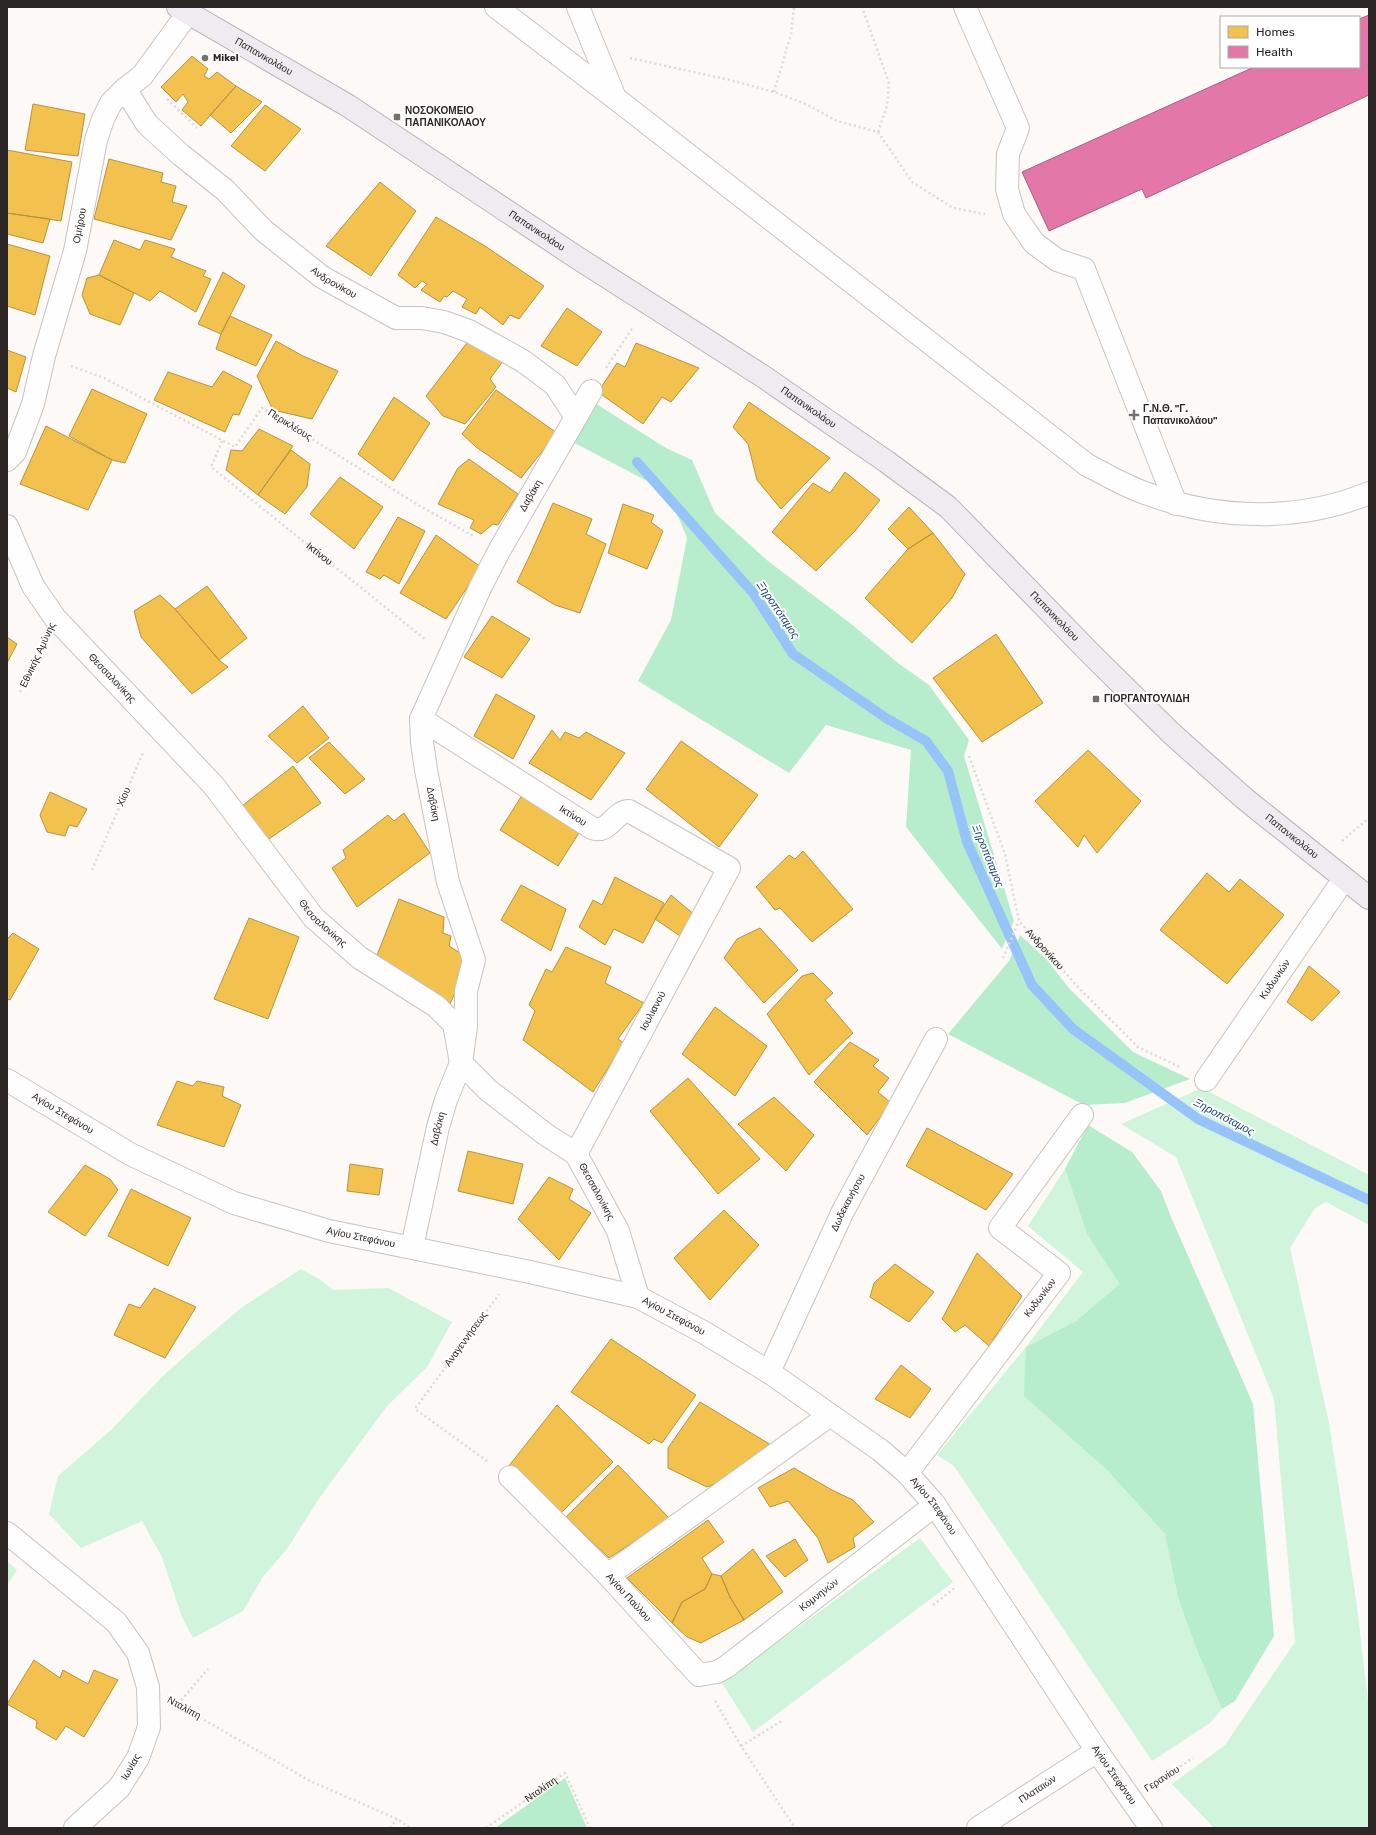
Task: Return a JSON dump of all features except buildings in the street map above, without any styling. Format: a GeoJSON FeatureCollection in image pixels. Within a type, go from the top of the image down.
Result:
{"type":"FeatureCollection","features":[{"type":"Feature","properties":{"kind":"main road","name":"Παπανικολάου"},"geometry":{"type":"LineString","coordinates":[[183,10],[347,105],[570,253],[764,377],[887,462],[948,507],[1090,653],[1171,733],[1244,799],[1369,898]]}},
{"type":"Feature","properties":{"kind":"street"},"geometry":{"type":"LineString","coordinates":[[496,7],[1087,465],[1124,484],[1176,504],[1218,512],[1270,514],[1314,509],[1369,493]]}},
{"type":"Feature","properties":{"kind":"street"},"geometry":{"type":"LineString","coordinates":[[578,7],[615,98]]}},
{"type":"Feature","properties":{"kind":"street"},"geometry":{"type":"LineString","coordinates":[[965,7],[1018,128],[1008,154],[1007,189],[1014,214],[1034,243],[1057,260],[1084,268],[1176,504]]}},
{"type":"Feature","properties":{"kind":"street","name":"Ομήρου"},"geometry":{"type":"LineString","coordinates":[[7,460],[15,452],[32,404],[44,356],[75,251],[96,140],[103,119],[111,103],[133,83],[183,10]]}},
{"type":"Feature","properties":{"kind":"street","name":"Ανδρονίκου"},"geometry":{"type":"LineString","coordinates":[[133,83],[147,124],[181,155],[225,190],[263,230],[322,277],[396,318],[422,318],[444,322],[475,334],[524,361],[555,385],[576,417]]}},
{"type":"Feature","properties":{"kind":"street","name":"Δαβάκη"},"geometry":{"type":"LineString","coordinates":[[412,1247],[438,1127],[446,1100],[461,1063],[466,1027],[466,991],[474,960],[448,882],[426,770],[422,742],[421,719],[480,588],[499,551],[592,391]]}},
{"type":"Feature","properties":{"kind":"street","name":"Θεσσαλονίκης"},"geometry":{"type":"LineString","coordinates":[[7,526],[33,586],[55,618],[214,786],[314,918],[360,958],[436,1006],[454,1024],[461,1063],[488,1090],[545,1134],[576,1154],[618,1231],[638,1297]]}},
{"type":"Feature","properties":{"kind":"street","name":"Ικτίνου"},"geometry":{"type":"LineString","coordinates":[[421,719],[592,828],[598,830],[602,829],[624,811],[629,811],[729,868]]}},
{"type":"Feature","properties":{"kind":"street","name":"Ιουλιανού"},"geometry":{"type":"LineString","coordinates":[[576,1154],[729,868]]}},
{"type":"Feature","properties":{"kind":"street","name":"Κυδωνιών"},"geometry":{"type":"LineString","coordinates":[[1206,1080],[1344,879]]}},
{"type":"Feature","properties":{"kind":"street","name":"Δωδεκανήσου"},"geometry":{"type":"LineString","coordinates":[[768,1372],[843,1211],[936,1039]]}},
{"type":"Feature","properties":{"kind":"street","name":"Αγίου Στεφάνου"},"geometry":{"type":"LineString","coordinates":[[7,1080],[130,1154],[234,1202],[329,1231],[518,1269],[638,1297],[705,1333],[768,1372],[880,1450],[907,1473],[935,1505],[1098,1752],[1151,1828]]}},
{"type":"Feature","properties":{"kind":"street","name":"Κυδωνίων"},"geometry":{"type":"LineString","coordinates":[[907,1473],[1059,1273],[1000,1228],[1082,1116]]}},
{"type":"Feature","properties":{"kind":"street"},"geometry":{"type":"LineString","coordinates":[[608,1575],[830,1415]]}},
{"type":"Feature","properties":{"kind":"street","name":"Αγίου Παύλου"},"geometry":{"type":"LineString","coordinates":[[510,1477],[608,1575],[699,1675]]}},
{"type":"Feature","properties":{"kind":"street","name":"Κομνηνών"},"geometry":{"type":"LineString","coordinates":[[699,1675],[717,1672],[726,1667],[935,1505]]}},
{"type":"Feature","properties":{"kind":"street"},"geometry":{"type":"LineString","coordinates":[[7,1533],[116,1622],[138,1653],[148,1688]]}},
{"type":"Feature","properties":{"kind":"street","name":"Ιωνίας"},"geometry":{"type":"LineString","coordinates":[[74,1828],[118,1788],[138,1758],[149,1727],[148,1688]]}},
{"type":"Feature","properties":{"kind":"street","name":"Πλαταιών"},"geometry":{"type":"LineString","coordinates":[[978,1828],[1098,1752]]}},
{"type":"Feature","properties":{"kind":"path"},"geometry":{"type":"LineString","coordinates":[[774,92],[791,34],[794,7]]}},
{"type":"Feature","properties":{"kind":"path"},"geometry":{"type":"LineString","coordinates":[[862,7],[889,83],[887,106],[878,132]]}},
{"type":"Feature","properties":{"kind":"path"},"geometry":{"type":"LineString","coordinates":[[597,51],[669,66],[774,92],[806,104],[837,121],[878,132],[912,182],[953,208],[982,214],[1014,214]]}},
{"type":"Feature","properties":{"kind":"path"},"geometry":{"type":"LineString","coordinates":[[133,83],[199,130]]}},
{"type":"Feature","properties":{"kind":"path"},"geometry":{"type":"LineString","coordinates":[[592,391],[648,303]]}},
{"type":"Feature","properties":{"kind":"path","name":"Περικλέους"},"geometry":{"type":"LineString","coordinates":[[44,356],[104,378],[235,447],[262,408],[420,506],[499,551]]}},
{"type":"Feature","properties":{"kind":"path","name":"Ικτίνου"},"geometry":{"type":"LineString","coordinates":[[222,441],[211,467],[449,658]]}},
{"type":"Feature","properties":{"kind":"path","name":"Εθνικής Αμύνης"},"geometry":{"type":"LineString","coordinates":[[20,692],[55,618]]}},
{"type":"Feature","properties":{"kind":"path","name":"Χίου"},"geometry":{"type":"LineString","coordinates":[[92,870],[156,723]]}},
{"type":"Feature","properties":{"kind":"path","name":"Ανδρονίκου"},"geometry":{"type":"LineString","coordinates":[[969,756],[1005,854],[1019,921],[1078,987],[1138,1047],[1206,1080]]}},
{"type":"Feature","properties":{"kind":"path"},"geometry":{"type":"LineString","coordinates":[[1321,859],[1369,818]]}},
{"type":"Feature","properties":{"kind":"path"},"geometry":{"type":"LineString","coordinates":[[1003,958],[1019,921]]}},
{"type":"Feature","properties":{"kind":"path","name":"Αναγεννήσεως"},"geometry":{"type":"LineString","coordinates":[[510,1477],[415,1409],[518,1269]]}},
{"type":"Feature","properties":{"kind":"path"},"geometry":{"type":"LineString","coordinates":[[177,1704],[208,1669]]}},
{"type":"Feature","properties":{"kind":"path"},"geometry":{"type":"LineString","coordinates":[[699,1675],[741,1746],[795,1828]]}},
{"type":"Feature","properties":{"kind":"path","name":"Νταλίπη"},"geometry":{"type":"LineString","coordinates":[[148,1688],[310,1781],[397,1819],[410,1828]]}},
{"type":"Feature","properties":{"kind":"path"},"geometry":{"type":"LineString","coordinates":[[741,1746],[783,1720]]}},
{"type":"Feature","properties":{"kind":"path","name":"Γερανίου"},"geometry":{"type":"LineString","coordinates":[[1131,1799],[1193,1758]]}},
{"type":"Feature","properties":{"kind":"path","name":"Νταλίπη"},"geometry":{"type":"LineString","coordinates":[[486,1828],[565,1773],[590,1828]]}},
{"type":"Feature","properties":{"kind":"path"},"geometry":{"type":"LineString","coordinates":[[390,1828],[397,1819]]}},
{"type":"Feature","properties":{"kind":"green space"},"geometry":{"type":"Polygon","coordinates":[[[590,400],[666,448],[692,460],[715,513],[768,561],[850,623],[898,663],[929,685],[969,740],[964,756],[1014,921],[1002,949],[906,827],[911,750],[826,725],[789,773],[638,681],[671,620],[687,538],[668,492],[567,439],[590,400]]]}},
{"type":"Feature","properties":{"kind":"green space"},"geometry":{"type":"Polygon","coordinates":[[[1020,935],[1047,960],[1068,987],[1133,1052],[1190,1079],[1125,1103],[1084,1105],[948,1034],[1009,961],[1020,935]]]}},
{"type":"Feature","properties":{"kind":"green space"},"geometry":{"type":"Polygon","coordinates":[[[1202,1088],[1369,1175],[1369,1225],[1326,1202],[1315,1208],[1290,1248],[1329,1423],[1356,1599],[1369,1709],[1369,1828],[1214,1828],[1172,1784],[1225,1745],[1295,1642],[1274,1399],[1176,1157],[1121,1124],[1202,1088]]]}},
{"type":"Feature","properties":{"kind":"green space"},"geometry":{"type":"Polygon","coordinates":[[[1088,1125],[1132,1152],[1161,1191],[1253,1404],[1274,1636],[1235,1701],[1222,1709],[1197,1650],[1178,1598],[1165,1534],[1106,1469],[1024,1396],[1026,1347],[1076,1321],[1120,1284],[1087,1234],[1065,1169],[1088,1125]]]}},
{"type":"Feature","properties":{"kind":"green space"},"geometry":{"type":"Polygon","coordinates":[[[1065,1169],[1087,1234],[1121,1284],[1076,1321],[1026,1347],[1083,1272],[1028,1226],[1065,1169]]]}},
{"type":"Feature","properties":{"kind":"green space"},"geometry":{"type":"Polygon","coordinates":[[[301,1269],[319,1279],[333,1290],[388,1288],[452,1322],[427,1367],[387,1406],[318,1500],[287,1549],[262,1578],[243,1611],[193,1638],[182,1617],[162,1557],[142,1521],[81,1548],[49,1514],[58,1476],[111,1430],[164,1375],[201,1342],[241,1308],[301,1269]]]}},
{"type":"Feature","properties":{"kind":"green space"},"geometry":{"type":"Polygon","coordinates":[[[1026,1347],[1106,1469],[1165,1534],[1178,1598],[1197,1650],[1222,1709],[1210,1723],[1152,1761],[954,1466],[937,1455],[1026,1347]]]}},
{"type":"Feature","properties":{"kind":"green space"},"geometry":{"type":"Polygon","coordinates":[[[920,1538],[953,1582],[753,1732],[722,1683],[920,1538]]]}},
{"type":"Feature","properties":{"kind":"green space"},"geometry":{"type":"Polygon","coordinates":[[[7,1561],[17,1570],[7,1585],[7,1561]]]}},
{"type":"Feature","properties":{"kind":"green space"},"geometry":{"type":"Polygon","coordinates":[[[565,1778],[587,1828],[495,1828],[565,1778]]]}},
{"type":"Feature","properties":{"kind":"waterway","name":"Ξηροπόταμος"},"geometry":{"type":"LineString","coordinates":[[637,462],[754,594],[793,654],[886,718],[926,741],[948,771],[967,842],[1032,985],[1073,1029],[1198,1119],[1369,1200]]}},
{"type":"Feature","properties":{"kind":"place","name":"Mikel"},"geometry":{"type":"Point","coordinates":[205,58]}},
{"type":"Feature","properties":{"kind":"place","name":"ΝΟΣΟΚΟΜΕΙΟ ΠΑΠΑΝΙΚΟΛΑΟΥ"},"geometry":{"type":"Point","coordinates":[397,117]}},
{"type":"Feature","properties":{"kind":"place","name":"Γ.Ν.Θ. \"Γ. Παπανικολάου\""},"geometry":{"type":"Point","coordinates":[1134,415]}},
{"type":"Feature","properties":{"kind":"place","name":"ΓΙΟΡΓΑΝΤΟΥΛΙΔΗ"},"geometry":{"type":"Point","coordinates":[1096,699]}}]}
